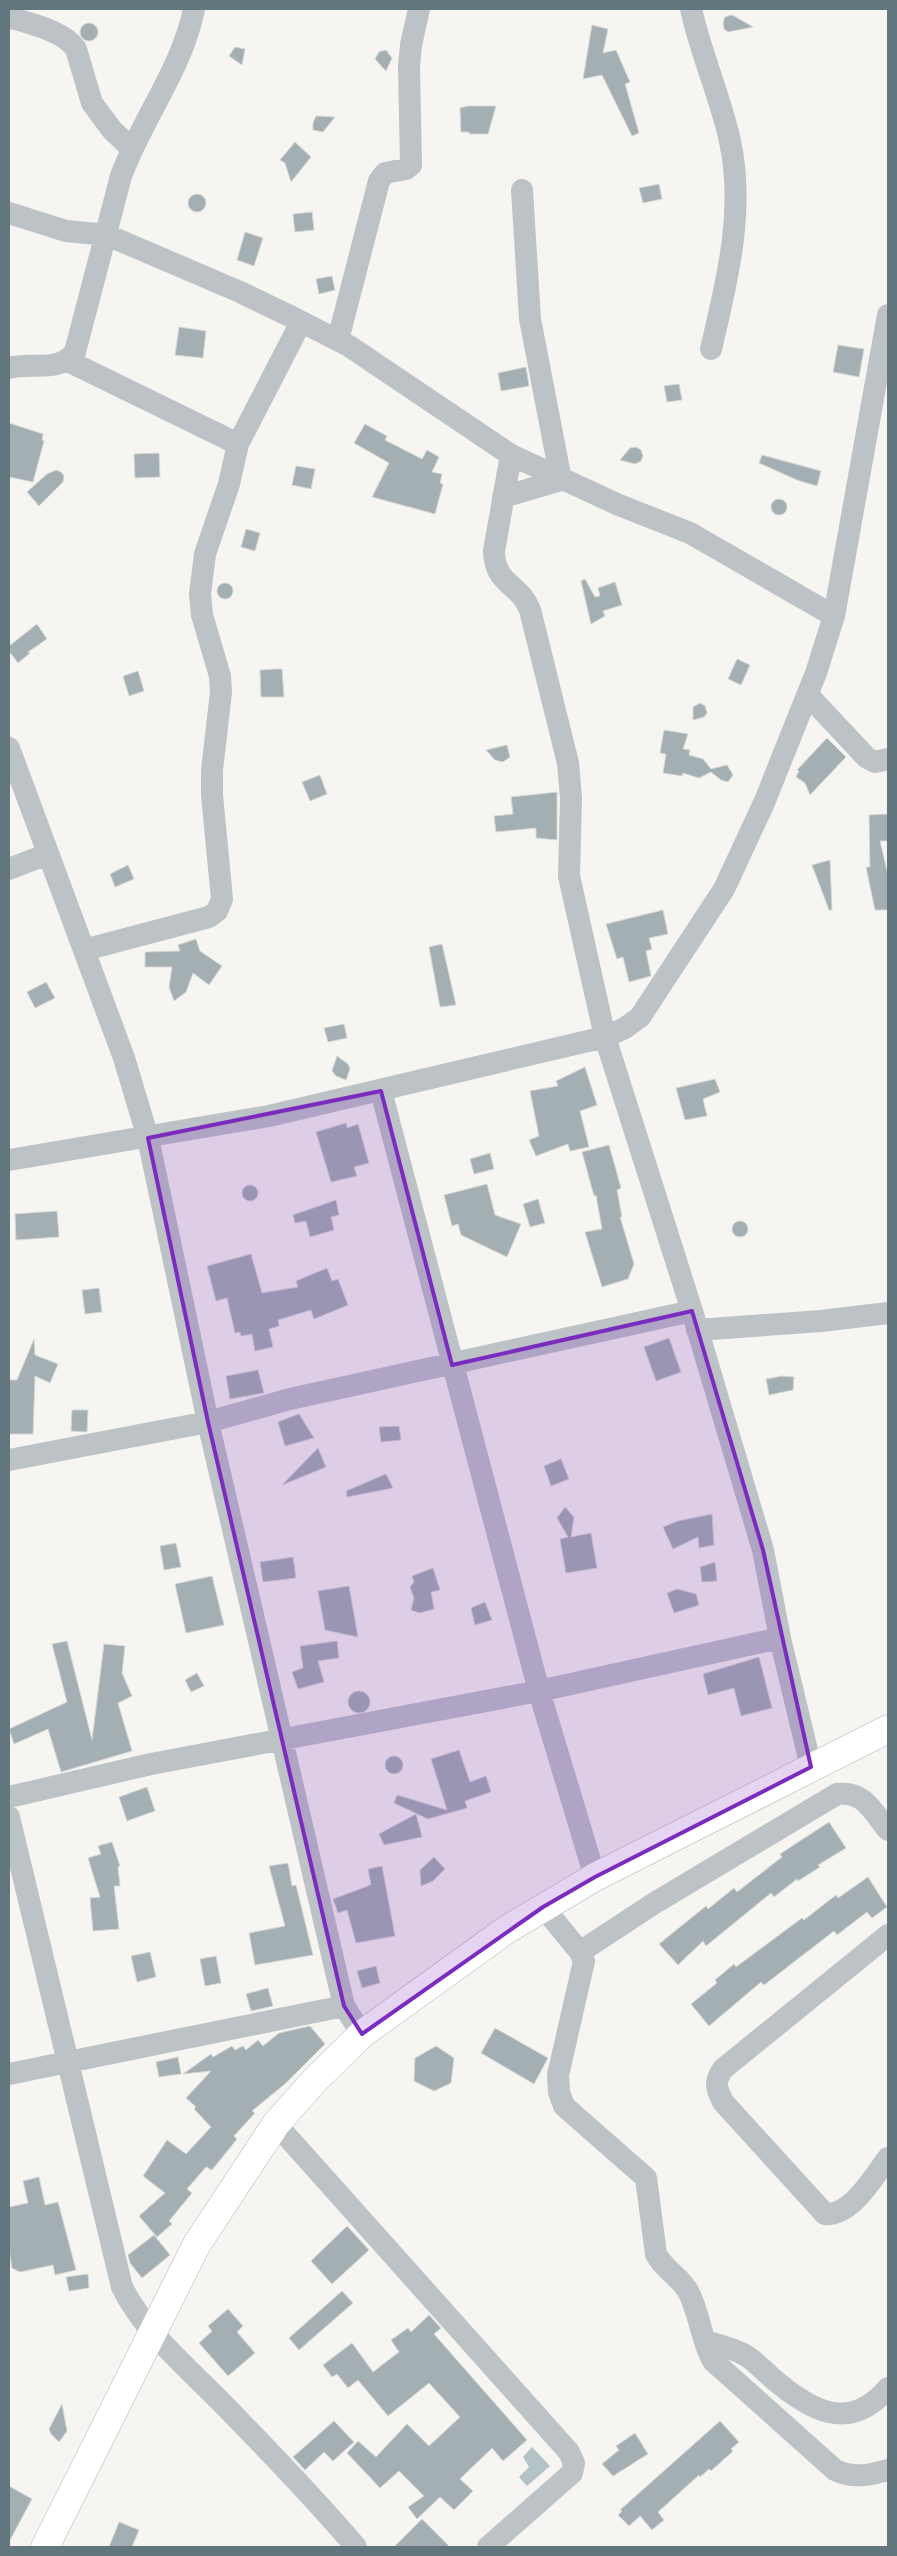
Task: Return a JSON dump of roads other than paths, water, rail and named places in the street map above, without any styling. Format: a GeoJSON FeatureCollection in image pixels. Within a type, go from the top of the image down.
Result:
{"type":"FeatureCollection","features":[{"type":"Feature","properties":{"kind":"main road"},"geometry":{"type":"LineString","coordinates":[[45,2547],[196,2244],[276,2124],[315,2080],[362,2034],[506,1930],[594,1877],[888,1729]]}},
{"type":"Feature","properties":{"kind":"street"},"geometry":{"type":"LineString","coordinates":[[9,368],[56,365],[68,361],[75,352],[121,176],[131,148],[181,52],[190,28],[194,9]]}},
{"type":"Feature","properties":{"kind":"street"},"geometry":{"type":"LineString","coordinates":[[338,340],[379,180],[385,173],[406,169],[411,164],[409,66],[411,45],[419,9]]}},
{"type":"Feature","properties":{"kind":"street"},"geometry":{"type":"LineString","coordinates":[[691,9],[730,142],[735,193],[733,250],[711,349]]}},
{"type":"Feature","properties":{"kind":"street"},"geometry":{"type":"LineString","coordinates":[[9,17],[72,42],[76,49],[92,103],[112,130],[131,148]]}},
{"type":"Feature","properties":{"kind":"street"},"geometry":{"type":"LineString","coordinates":[[522,190],[530,319],[561,480]]}},
{"type":"Feature","properties":{"kind":"street"},"geometry":{"type":"LineString","coordinates":[[9,213],[66,231],[107,235],[240,292],[338,340],[511,456],[561,480],[690,533],[834,616]]}},
{"type":"Feature","properties":{"kind":"street"},"geometry":{"type":"LineString","coordinates":[[9,1160],[148,1138],[269,1116],[381,1091],[605,1037],[625,1028],[640,1017],[724,889],[764,802],[808,695],[834,616],[888,315]]}},
{"type":"Feature","properties":{"kind":"street"},"geometry":{"type":"LineString","coordinates":[[84,950],[209,917],[217,911],[222,899],[212,796],[212,770],[221,692],[220,676],[202,615],[200,594],[205,554],[228,484],[238,444],[301,322]]}},
{"type":"Feature","properties":{"kind":"street"},"geometry":{"type":"LineString","coordinates":[[68,361],[238,444]]}},
{"type":"Feature","properties":{"kind":"street"},"geometry":{"type":"LineString","coordinates":[[511,456],[494,551],[494,565],[500,576],[526,601],[568,763],[571,798],[568,876],[605,1037],[694,1320],[763,1550],[780,1638],[811,1767]]}},
{"type":"Feature","properties":{"kind":"street"},"geometry":{"type":"LineString","coordinates":[[504,497],[561,480]]}},
{"type":"Feature","properties":{"kind":"street"},"geometry":{"type":"LineString","coordinates":[[808,695],[867,758],[875,762],[888,759]]}},
{"type":"Feature","properties":{"kind":"street"},"geometry":{"type":"LineString","coordinates":[[9,748],[124,1058],[148,1138],[208,1422],[344,2006],[362,2034]]}},
{"type":"Feature","properties":{"kind":"street"},"geometry":{"type":"LineString","coordinates":[[9,869],[48,854]]}},
{"type":"Feature","properties":{"kind":"street"},"geometry":{"type":"LineString","coordinates":[[381,1091],[539,1690],[594,1877]]}},
{"type":"Feature","properties":{"kind":"street"},"geometry":{"type":"LineString","coordinates":[[9,1460],[208,1422],[290,1399],[452,1365],[694,1320],[888,1313]]}},
{"type":"Feature","properties":{"kind":"street"},"geometry":{"type":"LineString","coordinates":[[9,1797],[151,1764],[283,1741],[539,1690],[780,1638]]}},
{"type":"Feature","properties":{"kind":"street"},"geometry":{"type":"LineString","coordinates":[[580,1952],[653,1904],[837,1794],[849,1793],[860,1796],[888,1830]]}},
{"type":"Feature","properties":{"kind":"street"},"geometry":{"type":"LineString","coordinates":[[9,1817],[122,2287],[133,2309],[153,2333],[259,2440],[356,2547]]}},
{"type":"Feature","properties":{"kind":"street"},"geometry":{"type":"LineString","coordinates":[[543,1907],[580,1952],[584,1961],[558,2075],[559,2092],[564,2106],[646,2178],[656,2254],[661,2264],[688,2291],[713,2361],[835,2470],[846,2476],[864,2476],[888,2470]]}},
{"type":"Feature","properties":{"kind":"street"},"geometry":{"type":"LineString","coordinates":[[888,1935],[723,2069],[716,2079],[716,2088],[723,2102],[825,2214],[836,2216],[844,2211],[864,2190],[888,2158]]}},
{"type":"Feature","properties":{"kind":"street"},"geometry":{"type":"LineString","coordinates":[[9,2074],[344,2006]]}},
{"type":"Feature","properties":{"kind":"street"},"geometry":{"type":"LineString","coordinates":[[276,2124],[569,2452],[574,2463],[572,2473],[488,2547]]}},
{"type":"Feature","properties":{"kind":"street"},"geometry":{"type":"LineString","coordinates":[[705,2341],[746,2355],[801,2402],[828,2413],[846,2415],[864,2410],[878,2400],[888,2388]]}}]}
